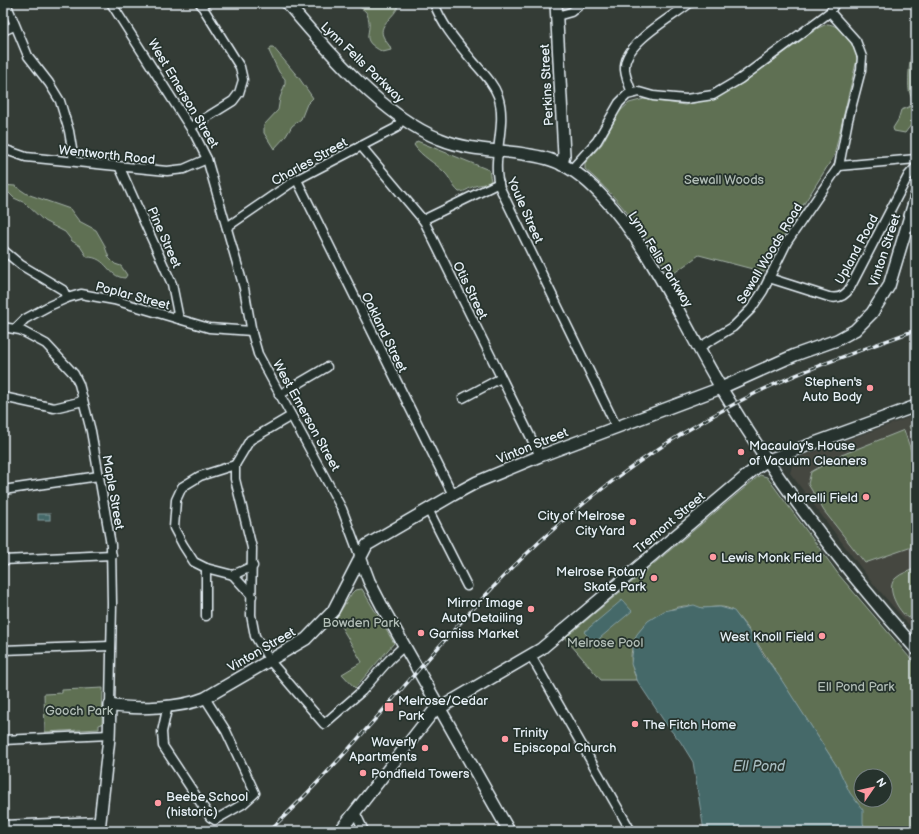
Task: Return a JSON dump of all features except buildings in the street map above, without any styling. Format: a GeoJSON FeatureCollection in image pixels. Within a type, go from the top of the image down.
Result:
{"type":"FeatureCollection","features":[{"type":"Feature","properties":{"kind":"street"},"geometry":{"type":"LineString","coordinates":[[6,3],[14,26],[29,59],[49,83],[60,101],[69,131],[74,161]]}},
{"type":"Feature","properties":{"kind":"street","name":"West Emerson Street"},"geometry":{"type":"LineString","coordinates":[[111,3],[190,127],[208,159],[244,288],[258,354],[342,509],[371,584],[402,648],[440,708],[509,831]]}},
{"type":"Feature","properties":{"kind":"street"},"geometry":{"type":"LineString","coordinates":[[190,127],[233,101],[241,90],[243,80],[240,67],[200,3]]}},
{"type":"Feature","properties":{"kind":"street","name":"Lynn Fells Parkway"},"geometry":{"type":"LineString","coordinates":[[287,3],[354,75],[403,118],[428,134],[450,143],[539,157],[567,167],[601,196],[630,231],[721,388],[768,460],[813,524],[847,568],[916,649]]}},
{"type":"Feature","properties":{"kind":"street","name":"Youle Street"},"geometry":{"type":"LineString","coordinates":[[434,3],[445,27],[489,80],[497,95],[500,119],[498,183],[617,428]]}},
{"type":"Feature","properties":{"kind":"street","name":"Perkins Street"},"geometry":{"type":"LineString","coordinates":[[556,3],[564,151],[567,167]]}},
{"type":"Feature","properties":{"kind":"street"},"geometry":{"type":"LineString","coordinates":[[557,16],[571,12],[582,3]]}},
{"type":"Feature","properties":{"kind":"street"},"geometry":{"type":"LineString","coordinates":[[632,93],[625,70],[626,57],[630,50],[641,39],[690,3]]}},
{"type":"Feature","properties":{"kind":"street"},"geometry":{"type":"LineString","coordinates":[[567,167],[597,141],[619,103],[632,93],[639,92],[666,98],[686,99],[712,95],[740,79],[830,12],[836,3]]}},
{"type":"Feature","properties":{"kind":"street","name":"Sewall Woods Road"},"geometry":{"type":"LineString","coordinates":[[698,348],[723,334],[741,320],[759,298],[786,242],[839,166],[848,120],[861,70],[862,57],[856,41],[830,12]]}},
{"type":"Feature","properties":{"kind":"street"},"geometry":{"type":"LineString","coordinates":[[3,32],[14,26]]}},
{"type":"Feature","properties":{"kind":"street","name":"Charles Street"},"geometry":{"type":"LineString","coordinates":[[226,227],[297,180],[396,128],[403,118]]}},
{"type":"Feature","properties":{"kind":"street","name":"Otis Street"},"geometry":{"type":"LineString","coordinates":[[361,146],[423,220],[540,456]]}},
{"type":"Feature","properties":{"kind":"street","name":"Wentworth Road"},"geometry":{"type":"LineString","coordinates":[[3,149],[26,157],[74,161],[120,168],[172,171],[184,169],[208,159]]}},
{"type":"Feature","properties":{"kind":"street"},"geometry":{"type":"LineString","coordinates":[[839,166],[916,159]]}},
{"type":"Feature","properties":{"kind":"street","name":"Upland Road"},"geometry":{"type":"LineString","coordinates":[[769,278],[829,298],[836,298],[845,294],[850,288],[908,176],[916,167]]}},
{"type":"Feature","properties":{"kind":"street","name":"Pine Street"},"geometry":{"type":"LineString","coordinates":[[120,168],[172,284],[179,320]]}},
{"type":"Feature","properties":{"kind":"street","name":"Oakland Street"},"geometry":{"type":"LineString","coordinates":[[297,180],[453,495]]}},
{"type":"Feature","properties":{"kind":"street"},"geometry":{"type":"LineString","coordinates":[[423,220],[498,183]]}},
{"type":"Feature","properties":{"kind":"street","name":"Vinton Street"},"geometry":{"type":"LineString","coordinates":[[110,705],[134,708],[194,702],[205,698],[303,642],[327,619],[335,608],[360,557],[370,542],[477,482],[540,456],[721,388],[795,355],[836,340],[864,323],[880,302],[892,280],[916,196]]}},
{"type":"Feature","properties":{"kind":"street"},"geometry":{"type":"LineString","coordinates":[[3,250],[21,265],[63,290],[67,298]]}},
{"type":"Feature","properties":{"kind":"street","name":"Poplar Street"},"geometry":{"type":"LineString","coordinates":[[16,328],[32,315],[67,298],[79,294],[94,296],[211,328],[252,331]]}},
{"type":"Feature","properties":{"kind":"street","name":"Maple Street"},"geometry":{"type":"LineString","coordinates":[[3,326],[16,328],[46,344],[60,357],[76,376],[83,400],[99,476],[112,555],[110,705]]}},
{"type":"Feature","properties":{"kind":"street"},"geometry":{"type":"LineString","coordinates":[[279,395],[327,367]]}},
{"type":"Feature","properties":{"kind":"street"},"geometry":{"type":"LineString","coordinates":[[463,398],[502,378]]}},
{"type":"Feature","properties":{"kind":"street"},"geometry":{"type":"LineString","coordinates":[[3,397],[54,408],[83,400]]}},
{"type":"Feature","properties":{"kind":"street","name":"Tremont Street"},"geometry":{"type":"LineString","coordinates":[[340,831],[428,717],[440,708],[531,656],[687,524],[768,460],[916,406]]}},
{"type":"Feature","properties":{"kind":"street"},"geometry":{"type":"LineString","coordinates":[[291,416],[251,439],[235,466],[235,479],[251,540],[253,566],[251,621],[258,643],[270,661],[324,724],[362,691],[402,648]]}},
{"type":"Feature","properties":{"kind":"street"},"geometry":{"type":"LineString","coordinates":[[235,466],[212,471],[192,480],[181,488],[176,500],[174,519],[177,535],[193,560],[206,568],[233,575],[252,596]]}},
{"type":"Feature","properties":{"kind":"street"},"geometry":{"type":"LineString","coordinates":[[3,490],[99,476]]}},
{"type":"Feature","properties":{"kind":"street"},"geometry":{"type":"LineString","coordinates":[[428,509],[467,586]]}},
{"type":"Feature","properties":{"kind":"street"},"geometry":{"type":"LineString","coordinates":[[3,560],[112,555]]}},
{"type":"Feature","properties":{"kind":"street"},"geometry":{"type":"LineString","coordinates":[[233,575],[253,566]]}},
{"type":"Feature","properties":{"kind":"street"},"geometry":{"type":"LineString","coordinates":[[206,568],[206,616]]}},
{"type":"Feature","properties":{"kind":"street"},"geometry":{"type":"LineString","coordinates":[[3,650],[110,646]]}},
{"type":"Feature","properties":{"kind":"street"},"geometry":{"type":"LineString","coordinates":[[531,656],[631,831]]}},
{"type":"Feature","properties":{"kind":"street"},"geometry":{"type":"LineString","coordinates":[[168,705],[162,732],[164,746],[210,818],[215,820],[244,804],[255,794],[223,724],[205,698]]}},
{"type":"Feature","properties":{"kind":"street"},"geometry":{"type":"LineString","coordinates":[[3,825],[100,826],[109,735],[110,705]]}},
{"type":"Feature","properties":{"kind":"street","name":"Vinton Street"},"geometry":{"type":"LineString","coordinates":[[110,721],[134,708]]}},
{"type":"Feature","properties":{"kind":"street"},"geometry":{"type":"LineString","coordinates":[[3,740],[109,735]]}},
{"type":"Feature","properties":{"kind":"street"},"geometry":{"type":"LineString","coordinates":[[355,812],[364,831]]}},
{"type":"Feature","properties":{"kind":"shaded area","name":"Morelli Field"},"geometry":{"type":"Polygon","coordinates":[[[916,415],[916,633],[870,580],[790,473],[794,459],[916,415]]]}},
{"type":"Feature","properties":{"kind":"green space"},"geometry":{"type":"Polygon","coordinates":[[[355,3],[396,3],[398,6],[397,10],[385,24],[382,32],[391,50],[383,52],[370,43],[368,39],[369,21],[367,14],[355,3]]]}},
{"type":"Feature","properties":{"kind":"green space","name":"Sewall Woods"},"geometry":{"type":"Polygon","coordinates":[[[827,24],[837,28],[847,37],[854,48],[857,59],[834,156],[773,253],[764,272],[699,255],[670,276],[642,232],[622,206],[585,169],[585,163],[602,144],[619,112],[629,103],[644,99],[685,105],[714,98],[743,83],[818,28],[827,24]]]}},
{"type":"Feature","properties":{"kind":"green space"},"geometry":{"type":"Polygon","coordinates":[[[271,47],[273,47],[299,78],[313,98],[307,104],[301,119],[292,126],[286,136],[274,149],[264,133],[264,125],[278,110],[285,79],[279,72],[269,51],[271,47]]]}},
{"type":"Feature","properties":{"kind":"green space"},"geometry":{"type":"Polygon","coordinates":[[[914,49],[916,49],[916,123],[911,125],[905,133],[894,131],[893,128],[898,120],[901,110],[909,107],[912,103],[909,90],[909,75],[911,56],[914,49]]]}},
{"type":"Feature","properties":{"kind":"green space"},"geometry":{"type":"Polygon","coordinates":[[[417,141],[489,170],[491,181],[459,192],[446,174],[417,149],[414,145],[417,141]]]}},
{"type":"Feature","properties":{"kind":"green space"},"geometry":{"type":"Polygon","coordinates":[[[3,185],[15,186],[27,194],[70,209],[79,221],[96,230],[104,244],[109,258],[115,264],[121,266],[127,275],[125,278],[114,274],[104,263],[99,260],[87,257],[80,246],[72,241],[65,232],[44,221],[25,203],[14,198],[3,190],[3,185]]]}},
{"type":"Feature","properties":{"kind":"green space"},"geometry":{"type":"Polygon","coordinates":[[[916,423],[916,444],[909,426],[916,423]]]}},
{"type":"Feature","properties":{"kind":"green space","name":"Morelli Field"},"geometry":{"type":"Polygon","coordinates":[[[904,430],[916,465],[916,540],[912,547],[865,563],[824,511],[808,484],[811,472],[839,456],[904,430]]]}},
{"type":"Feature","properties":{"kind":"green space","name":"Ell Pond Park"},"geometry":{"type":"Polygon","coordinates":[[[760,475],[767,477],[839,575],[916,665],[916,831],[866,831],[856,808],[893,808],[893,768],[853,768],[853,802],[838,768],[747,627],[730,609],[723,607],[702,608],[684,606],[671,609],[659,615],[648,622],[634,641],[631,653],[632,666],[637,680],[601,680],[565,638],[760,475]]]}},
{"type":"Feature","properties":{"kind":"green space"},"geometry":{"type":"Polygon","coordinates":[[[916,568],[916,614],[908,618],[897,605],[892,593],[892,587],[893,582],[898,576],[916,568]]]}},
{"type":"Feature","properties":{"kind":"green space","name":"Bowden Park"},"geometry":{"type":"Polygon","coordinates":[[[362,589],[394,643],[355,688],[342,674],[362,662],[336,618],[352,593],[355,590],[362,589]]]}},
{"type":"Feature","properties":{"kind":"green space","name":"Gooch Park"},"geometry":{"type":"Polygon","coordinates":[[[103,688],[102,724],[99,725],[99,729],[45,732],[44,694],[62,693],[62,690],[103,688]]]}},
{"type":"Feature","properties":{"kind":"water"},"geometry":{"type":"Polygon","coordinates":[[[38,514],[50,514],[50,520],[38,520],[38,514]]]}},
{"type":"Feature","properties":{"kind":"water"},"geometry":{"type":"Polygon","coordinates":[[[622,600],[632,611],[594,643],[584,632],[622,600]]]}},
{"type":"Feature","properties":{"kind":"water","name":"Ell Pond"},"geometry":{"type":"Polygon","coordinates":[[[694,605],[702,608],[720,607],[734,611],[779,676],[838,768],[853,797],[853,808],[861,808],[863,810],[863,823],[866,831],[704,831],[693,762],[638,682],[631,664],[634,641],[637,634],[648,621],[664,611],[694,605]]]}},
{"type":"Feature","properties":{"kind":"railway"},"geometry":{"type":"LineString","coordinates":[[269,831],[330,770],[504,576],[532,548],[592,497],[657,450],[725,409],[760,391],[799,374],[916,330]]}},
{"type":"Feature","properties":{"kind":"place","name":"Stephen's Auto Body"},"geometry":{"type":"Point","coordinates":[870,388]}},
{"type":"Feature","properties":{"kind":"place","name":"Macaulay's House of Vacuum Cleaners"},"geometry":{"type":"Point","coordinates":[741,452]}},
{"type":"Feature","properties":{"kind":"place","name":"Morelli Field"},"geometry":{"type":"Point","coordinates":[866,497]}},
{"type":"Feature","properties":{"kind":"place","name":"City of Melrose City Yard"},"geometry":{"type":"Point","coordinates":[633,522]}},
{"type":"Feature","properties":{"kind":"place","name":"Lewis Monk Field"},"geometry":{"type":"Point","coordinates":[713,557]}},
{"type":"Feature","properties":{"kind":"place","name":"Melrose Rotary Skate Park"},"geometry":{"type":"Point","coordinates":[654,578]}},
{"type":"Feature","properties":{"kind":"place","name":"Mirror Image Auto Detailing"},"geometry":{"type":"Point","coordinates":[531,609]}},
{"type":"Feature","properties":{"kind":"place","name":"Garniss Market"},"geometry":{"type":"Point","coordinates":[421,633]}},
{"type":"Feature","properties":{"kind":"place","name":"West Knoll Field"},"geometry":{"type":"Point","coordinates":[822,636]}},
{"type":"Feature","properties":{"kind":"place","name":"Melrose/Cedar Park"},"geometry":{"type":"Point","coordinates":[389,707]}},
{"type":"Feature","properties":{"kind":"place","name":"The Fitch Home"},"geometry":{"type":"Point","coordinates":[635,724]}},
{"type":"Feature","properties":{"kind":"place","name":"Trinity Episcopal Church"},"geometry":{"type":"Point","coordinates":[505,739]}},
{"type":"Feature","properties":{"kind":"place","name":"Waverly Apartments"},"geometry":{"type":"Point","coordinates":[425,748]}},
{"type":"Feature","properties":{"kind":"place","name":"Pondfield Towers"},"geometry":{"type":"Point","coordinates":[363,773]}},
{"type":"Feature","properties":{"kind":"place","name":"Beebe School (historic)"},"geometry":{"type":"Point","coordinates":[158,803]}},
{"type":"Feature","properties":{"kind":"park label","name":"Melrose Pool"},"geometry":{"type":"Point","coordinates":[605,642]}}]}
